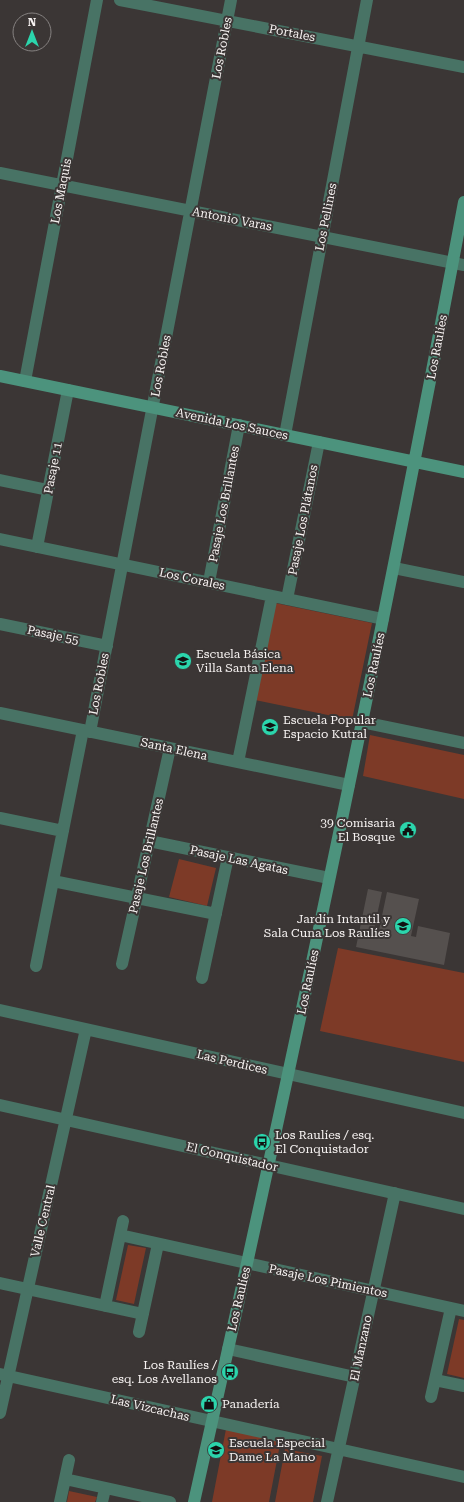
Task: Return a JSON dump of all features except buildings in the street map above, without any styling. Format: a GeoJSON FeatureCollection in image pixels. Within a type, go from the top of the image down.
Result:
{"type":"FeatureCollection","features":[{"type":"Feature","properties":{"kind":"street","name":"Los Maquis"},"geometry":{"type":"LineString","coordinates":[[25,381],[97,0]]}},
{"type":"Feature","properties":{"kind":"street","name":"Portales"},"geometry":{"type":"LineString","coordinates":[[120,0],[464,67]]}},
{"type":"Feature","properties":{"kind":"street","name":"Los Robles"},"geometry":{"type":"LineString","coordinates":[[36,966],[63,831],[107,646],[231,0]]}},
{"type":"Feature","properties":{"kind":"street","name":"Los Pellines"},"geometry":{"type":"LineString","coordinates":[[285,435],[367,0]]}},
{"type":"Feature","properties":{"kind":"street","name":"Antonio Varas"},"geometry":{"type":"LineString","coordinates":[[0,173],[458,264]]}},
{"type":"Feature","properties":{"kind":"street","name":"Los Raulíes"},"geometry":{"type":"LineString","coordinates":[[194,1502],[270,1166],[348,785],[458,264],[464,202]]}},
{"type":"Feature","properties":{"kind":"street","name":"Avenida Los Sauces"},"geometry":{"type":"LineString","coordinates":[[0,376],[464,472]]}},
{"type":"Feature","properties":{"kind":"street","name":"Pasaje 11"},"geometry":{"type":"LineString","coordinates":[[37,547],[68,390]]}},
{"type":"Feature","properties":{"kind":"street","name":"Pasaje Los Brillantes"},"geometry":{"type":"LineString","coordinates":[[209,582],[240,425]]}},
{"type":"Feature","properties":{"kind":"street","name":"Pasaje Los Plátanos"},"geometry":{"type":"LineString","coordinates":[[287,599],[319,442]]}},
{"type":"Feature","properties":{"kind":"street"},"geometry":{"type":"LineString","coordinates":[[0,480],[48,490]]}},
{"type":"Feature","properties":{"kind":"street","name":"Los Corales"},"geometry":{"type":"LineString","coordinates":[[0,539],[383,619]]}},
{"type":"Feature","properties":{"kind":"street"},"geometry":{"type":"LineString","coordinates":[[394,568],[464,582]]}},
{"type":"Feature","properties":{"kind":"street"},"geometry":{"type":"LineString","coordinates":[[238,762],[272,596]]}},
{"type":"Feature","properties":{"kind":"street","name":"Pasaje 55"},"geometry":{"type":"LineString","coordinates":[[0,624],[107,646]]}},
{"type":"Feature","properties":{"kind":"street","name":"Santa Elena"},"geometry":{"type":"LineString","coordinates":[[0,713],[348,785]]}},
{"type":"Feature","properties":{"kind":"street"},"geometry":{"type":"LineString","coordinates":[[362,722],[464,743]]}},
{"type":"Feature","properties":{"kind":"street","name":"Pasaje Los Brillantes"},"geometry":{"type":"LineString","coordinates":[[122,964],[170,748]]}},
{"type":"Feature","properties":{"kind":"street"},"geometry":{"type":"LineString","coordinates":[[0,818],[63,831]]}},
{"type":"Feature","properties":{"kind":"street","name":"Pasaje Las Agatas"},"geometry":{"type":"LineString","coordinates":[[149,841],[329,878]]}},
{"type":"Feature","properties":{"kind":"street"},"geometry":{"type":"LineString","coordinates":[[202,978],[228,857]]}},
{"type":"Feature","properties":{"kind":"street"},"geometry":{"type":"LineString","coordinates":[[53,881],[216,914]]}},
{"type":"Feature","properties":{"kind":"street","name":"Las Perdices"},"geometry":{"type":"LineString","coordinates":[[0,1010],[464,1113]]}},
{"type":"Feature","properties":{"kind":"street","name":"Valle Central"},"geometry":{"type":"LineString","coordinates":[[0,1413],[4,1375],[28,1289],[86,1030]]}},
{"type":"Feature","properties":{"kind":"street","name":"El Conquistador"},"geometry":{"type":"LineString","coordinates":[[0,1105],[464,1209]]}},
{"type":"Feature","properties":{"kind":"street","name":"El Manzano"},"geometry":{"type":"LineString","coordinates":[[327,1502],[395,1194]]}},
{"type":"Feature","properties":{"kind":"street"},"geometry":{"type":"LineString","coordinates":[[105,1306],[123,1220]]}},
{"type":"Feature","properties":{"kind":"street","name":"Pasaje Los Pimientos"},"geometry":{"type":"LineString","coordinates":[[120,1236],[464,1311]]}},
{"type":"Feature","properties":{"kind":"street"},"geometry":{"type":"LineString","coordinates":[[139,1332],[158,1244]]}},
{"type":"Feature","properties":{"kind":"street"},"geometry":{"type":"LineString","coordinates":[[0,1283],[143,1314]]}},
{"type":"Feature","properties":{"kind":"street"},"geometry":{"type":"LineString","coordinates":[[431,1397],[451,1308]]}},
{"type":"Feature","properties":{"kind":"street"},"geometry":{"type":"LineString","coordinates":[[228,1349],[355,1377]]}},
{"type":"Feature","properties":{"kind":"street","name":"Las Vizcachas"},"geometry":{"type":"LineString","coordinates":[[4,1375],[464,1476]]}},
{"type":"Feature","properties":{"kind":"street"},"geometry":{"type":"LineString","coordinates":[[435,1380],[464,1386]]}},
{"type":"Feature","properties":{"kind":"street"},"geometry":{"type":"LineString","coordinates":[[60,1502],[69,1460]]}},
{"type":"Feature","properties":{"kind":"street"},"geometry":{"type":"LineString","coordinates":[[65,1479],[105,1489],[170,1502]]}},
{"type":"Feature","properties":{"kind":"street"},"geometry":{"type":"LineString","coordinates":[[102,1502],[105,1489]]}},
{"type":"Feature","properties":{"kind":"shaded area"},"geometry":{"type":"Polygon","coordinates":[[[275,603],[372,623],[352,720],[255,700],[275,603]]]}},
{"type":"Feature","properties":{"kind":"shaded area"},"geometry":{"type":"Polygon","coordinates":[[[370,735],[464,755],[464,799],[363,776],[370,735]]]}},
{"type":"Feature","properties":{"kind":"shaded area"},"geometry":{"type":"Polygon","coordinates":[[[179,859],[216,868],[207,906],[169,897],[179,859]]]}},
{"type":"Feature","properties":{"kind":"shaded area"},"geometry":{"type":"Polygon","coordinates":[[[338,948],[464,973],[464,1062],[320,1031],[338,948]]]}},
{"type":"Feature","properties":{"kind":"shaded area"},"geometry":{"type":"Polygon","coordinates":[[[128,1245],[146,1248],[134,1304],[116,1300],[128,1245]]]}},
{"type":"Feature","properties":{"kind":"shaded area"},"geometry":{"type":"Polygon","coordinates":[[[459,1319],[464,1320],[464,1378],[447,1374],[459,1319]]]}},
{"type":"Feature","properties":{"kind":"shaded area"},"geometry":{"type":"Polygon","coordinates":[[[226,1429],[281,1439],[269,1502],[212,1502],[226,1429]]]}},
{"type":"Feature","properties":{"kind":"shaded area"},"geometry":{"type":"Polygon","coordinates":[[[285,1449],[322,1456],[313,1502],[275,1502],[285,1449]]]}},
{"type":"Feature","properties":{"kind":"shaded area"},"geometry":{"type":"Polygon","coordinates":[[[69,1491],[97,1497],[95,1502],[67,1502],[69,1491]]]}},
{"type":"Feature","properties":{"kind":"place","name":"Escuela Básica Villa Santa Elena"},"geometry":{"type":"Point","coordinates":[183,661]}},
{"type":"Feature","properties":{"kind":"place","name":"Escuela Popular Espacio Kutral"},"geometry":{"type":"Point","coordinates":[270,727]}},
{"type":"Feature","properties":{"kind":"place","name":"39 Comisaria El Bosque"},"geometry":{"type":"Point","coordinates":[408,830]}},
{"type":"Feature","properties":{"kind":"place","name":"Jardín Intantil y Sala Cuna Los Raulíes"},"geometry":{"type":"Point","coordinates":[403,926]}},
{"type":"Feature","properties":{"kind":"place","name":"Los Raulíes / esq. El Conquistador"},"geometry":{"type":"Point","coordinates":[262,1142]}},
{"type":"Feature","properties":{"kind":"place","name":"Los Raulíes / esq. Los Avellanos"},"geometry":{"type":"Point","coordinates":[230,1372]}},
{"type":"Feature","properties":{"kind":"place","name":"Panadería"},"geometry":{"type":"Point","coordinates":[209,1404]}},
{"type":"Feature","properties":{"kind":"place","name":"Escuela Especial Dame La Mano"},"geometry":{"type":"Point","coordinates":[216,1450]}}]}
